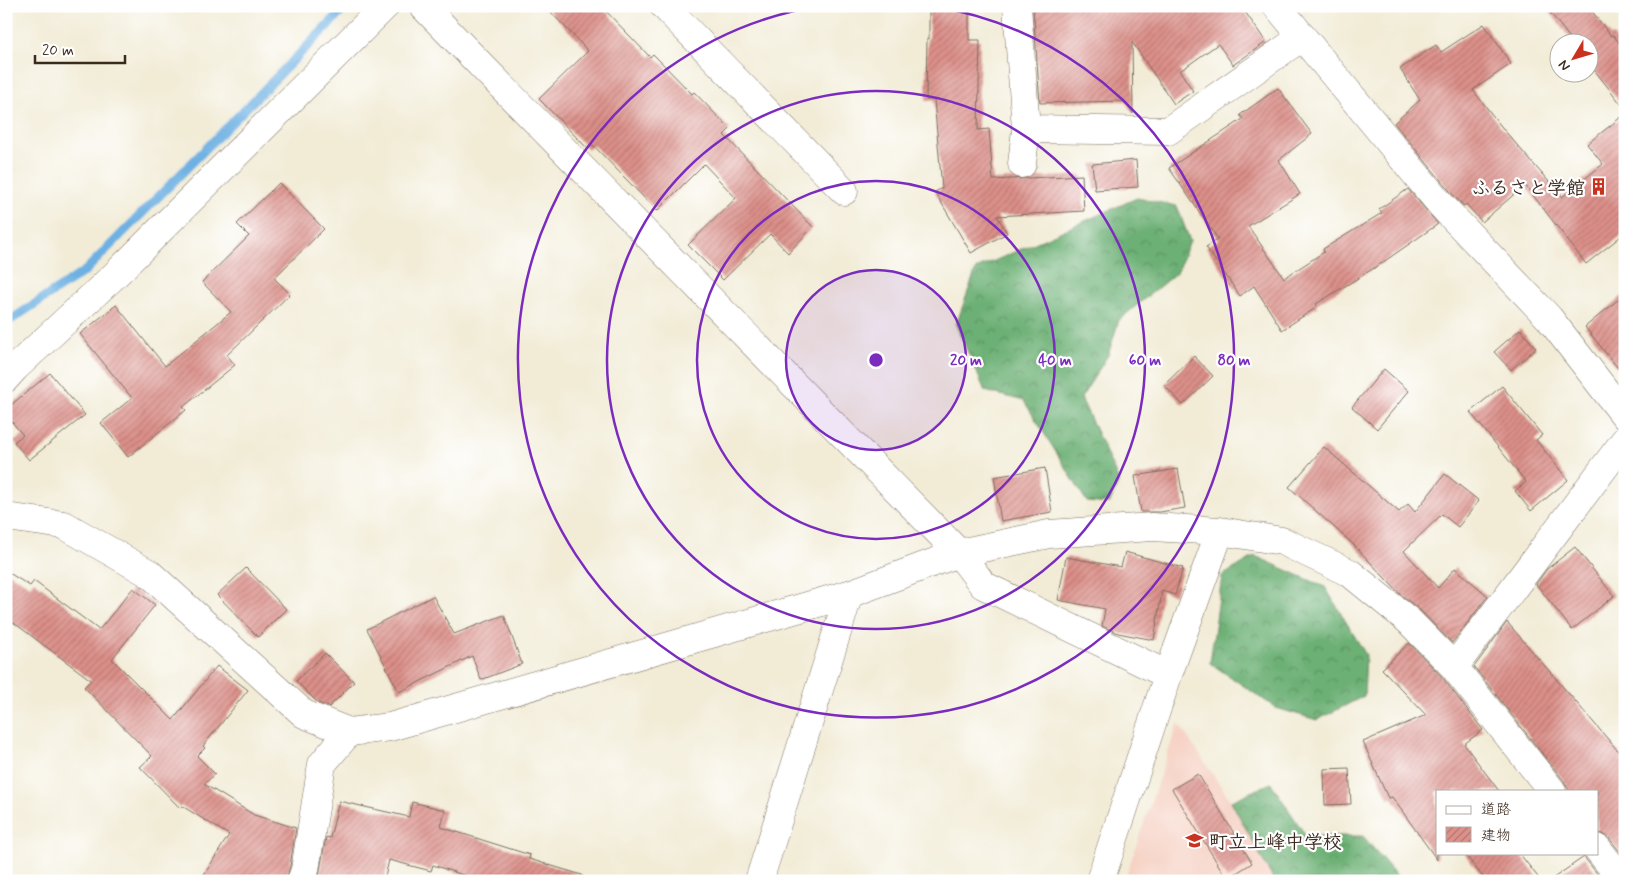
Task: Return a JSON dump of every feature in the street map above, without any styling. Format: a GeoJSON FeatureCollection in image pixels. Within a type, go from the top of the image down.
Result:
{"type":"FeatureCollection","features":[{"type":"Feature","properties":{"kind":"street"},"geometry":{"type":"LineString","coordinates":[[6,378],[116,274],[385,6]]}},
{"type":"Feature","properties":{"kind":"street"},"geometry":{"type":"LineString","coordinates":[[423,6],[959,553],[983,586],[1168,675]]}},
{"type":"Feature","properties":{"kind":"street"},"geometry":{"type":"LineString","coordinates":[[664,6],[844,191]]}},
{"type":"Feature","properties":{"kind":"street"},"geometry":{"type":"LineString","coordinates":[[1017,6],[1026,129],[1022,164]]}},
{"type":"Feature","properties":{"kind":"street"},"geometry":{"type":"LineString","coordinates":[[1277,6],[1442,206],[1549,318],[1625,416]]}},
{"type":"Feature","properties":{"kind":"street"},"geometry":{"type":"LineString","coordinates":[[1026,129],[1168,131],[1302,37]]}},
{"type":"Feature","properties":{"kind":"street"},"geometry":{"type":"LineString","coordinates":[[1454,667],[1625,440]]}},
{"type":"Feature","properties":{"kind":"street"},"geometry":{"type":"LineString","coordinates":[[6,518],[64,525],[150,574],[304,714],[349,732],[390,727],[849,594],[959,553],[1049,534],[1152,526],[1220,532],[1282,541],[1350,573],[1409,621],[1454,667],[1551,790]]}},
{"type":"Feature","properties":{"kind":"street"},"geometry":{"type":"LineString","coordinates":[[1100,881],[1168,675],[1220,532]]}},
{"type":"Feature","properties":{"kind":"street"},"geometry":{"type":"LineString","coordinates":[[759,881],[849,594]]}},
{"type":"Feature","properties":{"kind":"street"},"geometry":{"type":"LineString","coordinates":[[301,881],[305,870],[322,764],[349,732]]}},
{"type":"Feature","properties":{"kind":"street"},"geometry":{"type":"LineString","coordinates":[[1598,849],[1623,881]]}},
{"type":"Feature","properties":{"kind":"shaded area","name":"町立上峰中学校"},"geometry":{"type":"Polygon","coordinates":[[[1178,723],[1231,801],[1274,881],[1124,881],[1178,723]]]}},
{"type":"Feature","properties":{"kind":"green space"},"geometry":{"type":"Polygon","coordinates":[[[1137,198],[1177,206],[1190,241],[1177,272],[1119,320],[1108,355],[1081,398],[1119,481],[1109,504],[1087,502],[1024,401],[985,391],[956,325],[976,269],[1137,198]]]}},
{"type":"Feature","properties":{"kind":"green space"},"geometry":{"type":"Polygon","coordinates":[[[1255,556],[1325,587],[1366,655],[1364,696],[1317,720],[1276,708],[1210,663],[1222,576],[1255,556]]]}},
{"type":"Feature","properties":{"kind":"green space"},"geometry":{"type":"Polygon","coordinates":[[[1271,783],[1306,836],[1363,836],[1401,881],[1274,881],[1231,801],[1271,783]]]}},
{"type":"Feature","properties":{"kind":"building"},"geometry":{"type":"Polygon","coordinates":[[[545,6],[601,6],[650,57],[653,54],[730,129],[724,135],[813,227],[788,253],[770,234],[723,280],[688,245],[736,198],[704,164],[657,211],[593,145],[588,149],[539,99],[588,51],[545,6]]]}},
{"type":"Feature","properties":{"kind":"building"},"geometry":{"type":"Polygon","coordinates":[[[929,6],[969,6],[969,40],[980,40],[978,130],[989,129],[993,180],[1082,175],[1084,211],[997,216],[1007,233],[971,253],[935,192],[942,188],[934,100],[926,100],[929,6]]]}},
{"type":"Feature","properties":{"kind":"building"},"geometry":{"type":"Polygon","coordinates":[[[1033,6],[1241,6],[1266,42],[1233,65],[1218,44],[1180,71],[1193,91],[1174,104],[1132,42],[1133,114],[1125,101],[1040,103],[1033,6]]]}},
{"type":"Feature","properties":{"kind":"building"},"geometry":{"type":"Polygon","coordinates":[[[1545,6],[1588,6],[1611,36],[1613,35],[1625,50],[1625,109],[1598,75],[1598,32],[1565,32],[1545,6]]]}},
{"type":"Feature","properties":{"kind":"building"},"geometry":{"type":"Polygon","coordinates":[[[1484,24],[1511,64],[1473,90],[1504,130],[1562,197],[1603,164],[1587,144],[1625,114],[1625,233],[1586,264],[1525,185],[1482,222],[1466,204],[1464,206],[1454,196],[1394,123],[1420,100],[1400,69],[1436,45],[1441,52],[1484,24]]]}},
{"type":"Feature","properties":{"kind":"building"},"geometry":{"type":"Polygon","coordinates":[[[1278,88],[1312,134],[1279,160],[1300,194],[1248,226],[1284,278],[1324,252],[1323,249],[1382,213],[1379,209],[1408,189],[1438,224],[1379,265],[1316,304],[1317,307],[1282,330],[1254,286],[1240,296],[1206,247],[1218,239],[1169,168],[1243,119],[1240,115],[1278,88]]]}},
{"type":"Feature","properties":{"kind":"building"},"geometry":{"type":"Polygon","coordinates":[[[1136,160],[1138,187],[1095,190],[1092,164],[1136,160]]]}},
{"type":"Feature","properties":{"kind":"building"},"geometry":{"type":"Polygon","coordinates":[[[279,183],[324,229],[274,278],[290,294],[227,355],[235,365],[183,407],[186,410],[128,457],[101,423],[132,398],[80,334],[116,305],[165,366],[231,312],[202,282],[249,236],[237,224],[279,183]]]}},
{"type":"Feature","properties":{"kind":"building"},"geometry":{"type":"Polygon","coordinates":[[[1625,294],[1625,377],[1585,327],[1625,294]]]}},
{"type":"Feature","properties":{"kind":"building"},"geometry":{"type":"Polygon","coordinates":[[[1520,329],[1536,348],[1511,370],[1494,352],[1520,329]]]}},
{"type":"Feature","properties":{"kind":"building"},"geometry":{"type":"Polygon","coordinates":[[[1194,356],[1213,376],[1183,405],[1164,385],[1194,356]]]}},
{"type":"Feature","properties":{"kind":"building"},"geometry":{"type":"Polygon","coordinates":[[[1384,369],[1409,391],[1377,429],[1352,407],[1384,369]]]}},
{"type":"Feature","properties":{"kind":"building"},"geometry":{"type":"Polygon","coordinates":[[[50,373],[85,415],[29,460],[14,442],[23,435],[6,415],[6,409],[50,373]]]}},
{"type":"Feature","properties":{"kind":"building"},"geometry":{"type":"Polygon","coordinates":[[[1502,386],[1542,435],[1536,440],[1568,480],[1531,511],[1515,491],[1526,482],[1470,412],[1502,386]]]}},
{"type":"Feature","properties":{"kind":"building"},"geometry":{"type":"Polygon","coordinates":[[[1324,447],[1399,512],[1408,504],[1415,512],[1445,474],[1479,501],[1458,527],[1442,514],[1404,551],[1438,588],[1455,568],[1488,596],[1452,643],[1420,610],[1400,594],[1354,545],[1289,487],[1324,447]]]}},
{"type":"Feature","properties":{"kind":"building"},"geometry":{"type":"Polygon","coordinates":[[[1045,468],[1052,512],[1001,521],[994,477],[1045,468]]]}},
{"type":"Feature","properties":{"kind":"building"},"geometry":{"type":"Polygon","coordinates":[[[1178,469],[1185,508],[1160,512],[1141,512],[1135,476],[1178,469]]]}},
{"type":"Feature","properties":{"kind":"building"},"geometry":{"type":"Polygon","coordinates":[[[1575,547],[1614,596],[1572,630],[1536,584],[1547,569],[1575,547]]]}},
{"type":"Feature","properties":{"kind":"building"},"geometry":{"type":"Polygon","coordinates":[[[1125,552],[1183,568],[1175,595],[1162,591],[1154,640],[1118,633],[1102,626],[1105,609],[1058,600],[1066,557],[1121,567],[1125,552]]]}},
{"type":"Feature","properties":{"kind":"building"},"geometry":{"type":"Polygon","coordinates":[[[246,568],[286,609],[258,637],[217,595],[246,568]]]}},
{"type":"Feature","properties":{"kind":"building"},"geometry":{"type":"Polygon","coordinates":[[[6,571],[30,586],[34,581],[99,630],[133,588],[155,605],[112,659],[173,720],[217,666],[248,690],[197,756],[215,774],[204,784],[254,815],[296,828],[286,881],[200,881],[229,835],[182,806],[180,808],[140,767],[152,756],[84,687],[91,680],[6,617],[6,571]]]}},
{"type":"Feature","properties":{"kind":"building"},"geometry":{"type":"Polygon","coordinates":[[[433,596],[454,634],[504,615],[522,664],[481,680],[472,656],[399,692],[367,629],[433,596]]]}},
{"type":"Feature","properties":{"kind":"building"},"geometry":{"type":"Polygon","coordinates":[[[1507,622],[1625,759],[1625,858],[1609,838],[1598,833],[1598,790],[1568,790],[1564,781],[1474,667],[1507,622]]]}},
{"type":"Feature","properties":{"kind":"building"},"geometry":{"type":"Polygon","coordinates":[[[1409,643],[1442,677],[1483,730],[1464,744],[1498,790],[1436,790],[1437,860],[1392,797],[1388,798],[1363,742],[1426,715],[1382,669],[1409,643]]]}},
{"type":"Feature","properties":{"kind":"building"},"geometry":{"type":"Polygon","coordinates":[[[325,653],[354,682],[329,707],[318,703],[296,681],[325,653]]]}},
{"type":"Feature","properties":{"kind":"building"},"geometry":{"type":"Polygon","coordinates":[[[1349,768],[1351,804],[1325,805],[1324,769],[1349,768]]]}},
{"type":"Feature","properties":{"kind":"building"},"geometry":{"type":"Polygon","coordinates":[[[1198,774],[1252,863],[1227,879],[1172,789],[1198,774]]]}},
{"type":"Feature","properties":{"kind":"building"},"geometry":{"type":"Polygon","coordinates":[[[339,801],[409,817],[412,802],[445,810],[441,827],[530,855],[529,859],[582,875],[582,881],[481,881],[433,865],[431,871],[389,860],[384,881],[318,881],[326,837],[330,838],[339,801]]]}},
{"type":"Feature","properties":{"kind":"building"},"geometry":{"type":"Polygon","coordinates":[[[1465,854],[1520,854],[1541,881],[1486,881],[1465,854]]]}},
{"type":"Feature","properties":{"kind":"building"},"geometry":{"type":"Polygon","coordinates":[[[1584,857],[1603,881],[1549,881],[1584,857]]]}},
{"type":"Feature","properties":{"kind":"waterway"},"geometry":{"type":"LineString","coordinates":[[6,323],[85,271],[347,6]]}},
{"type":"Feature","properties":{"kind":"place","name":"ふるさと学館"},"geometry":{"type":"Point","coordinates":[1599,187]}},
{"type":"Feature","properties":{"kind":"place","name":"町立上峰中学校"},"geometry":{"type":"Point","coordinates":[1195,841]}}]}
